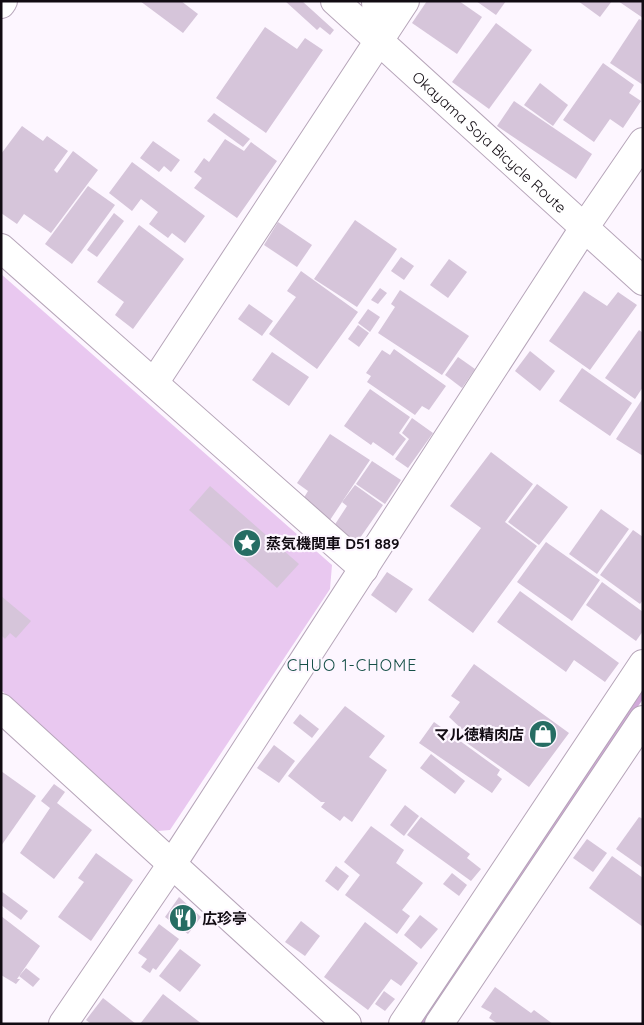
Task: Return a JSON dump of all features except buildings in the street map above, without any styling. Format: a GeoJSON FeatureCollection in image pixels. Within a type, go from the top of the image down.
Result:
{"type":"FeatureCollection","features":[{"type":"Feature","properties":{"kind":"street","name":"Okayama Soja Bicycle Route"},"geometry":{"type":"LineString","coordinates":[[335,1],[643,282]]}},
{"type":"Feature","properties":{"kind":"street"},"geometry":{"type":"LineString","coordinates":[[376,1],[378,41]]}},
{"type":"Feature","properties":{"kind":"street"},"geometry":{"type":"LineString","coordinates":[[154,383],[405,1]]}},
{"type":"Feature","properties":{"kind":"street"},"geometry":{"type":"LineString","coordinates":[[63,1024],[172,864],[584,228],[643,142]]}},
{"type":"Feature","properties":{"kind":"street"},"geometry":{"type":"LineString","coordinates":[[1,248],[364,569]]}},
{"type":"Feature","properties":{"kind":"street"},"geometry":{"type":"LineString","coordinates":[[403,1024],[643,664]]}},
{"type":"Feature","properties":{"kind":"street"},"geometry":{"type":"LineString","coordinates":[[1,708],[347,1024]]}},
{"type":"Feature","properties":{"kind":"street"},"geometry":{"type":"LineString","coordinates":[[439,1024],[643,720]]}},
{"type":"Feature","properties":{"kind":"shaded area"},"geometry":{"type":"Polygon","coordinates":[[[1,274],[332,565],[330,589],[170,830],[158,831],[1,690],[1,274]]]}},
{"type":"Feature","properties":{"kind":"waterway"},"geometry":{"type":"LineString","coordinates":[[420,1024],[643,690]]}},
{"type":"Feature","properties":{"kind":"place","name":"蒸気機関車 D51 889"},"geometry":{"type":"Point","coordinates":[247,543]}},
{"type":"Feature","properties":{"kind":"place","name":"マル徳精肉店"},"geometry":{"type":"Point","coordinates":[543,734]}},
{"type":"Feature","properties":{"kind":"place","name":"広珍亭"},"geometry":{"type":"Point","coordinates":[183,918]}},
{"type":"Feature","properties":{"kind":"district","name":"CHUO 1-CHOME"},"geometry":{"type":"Point","coordinates":[352,665]}}]}
